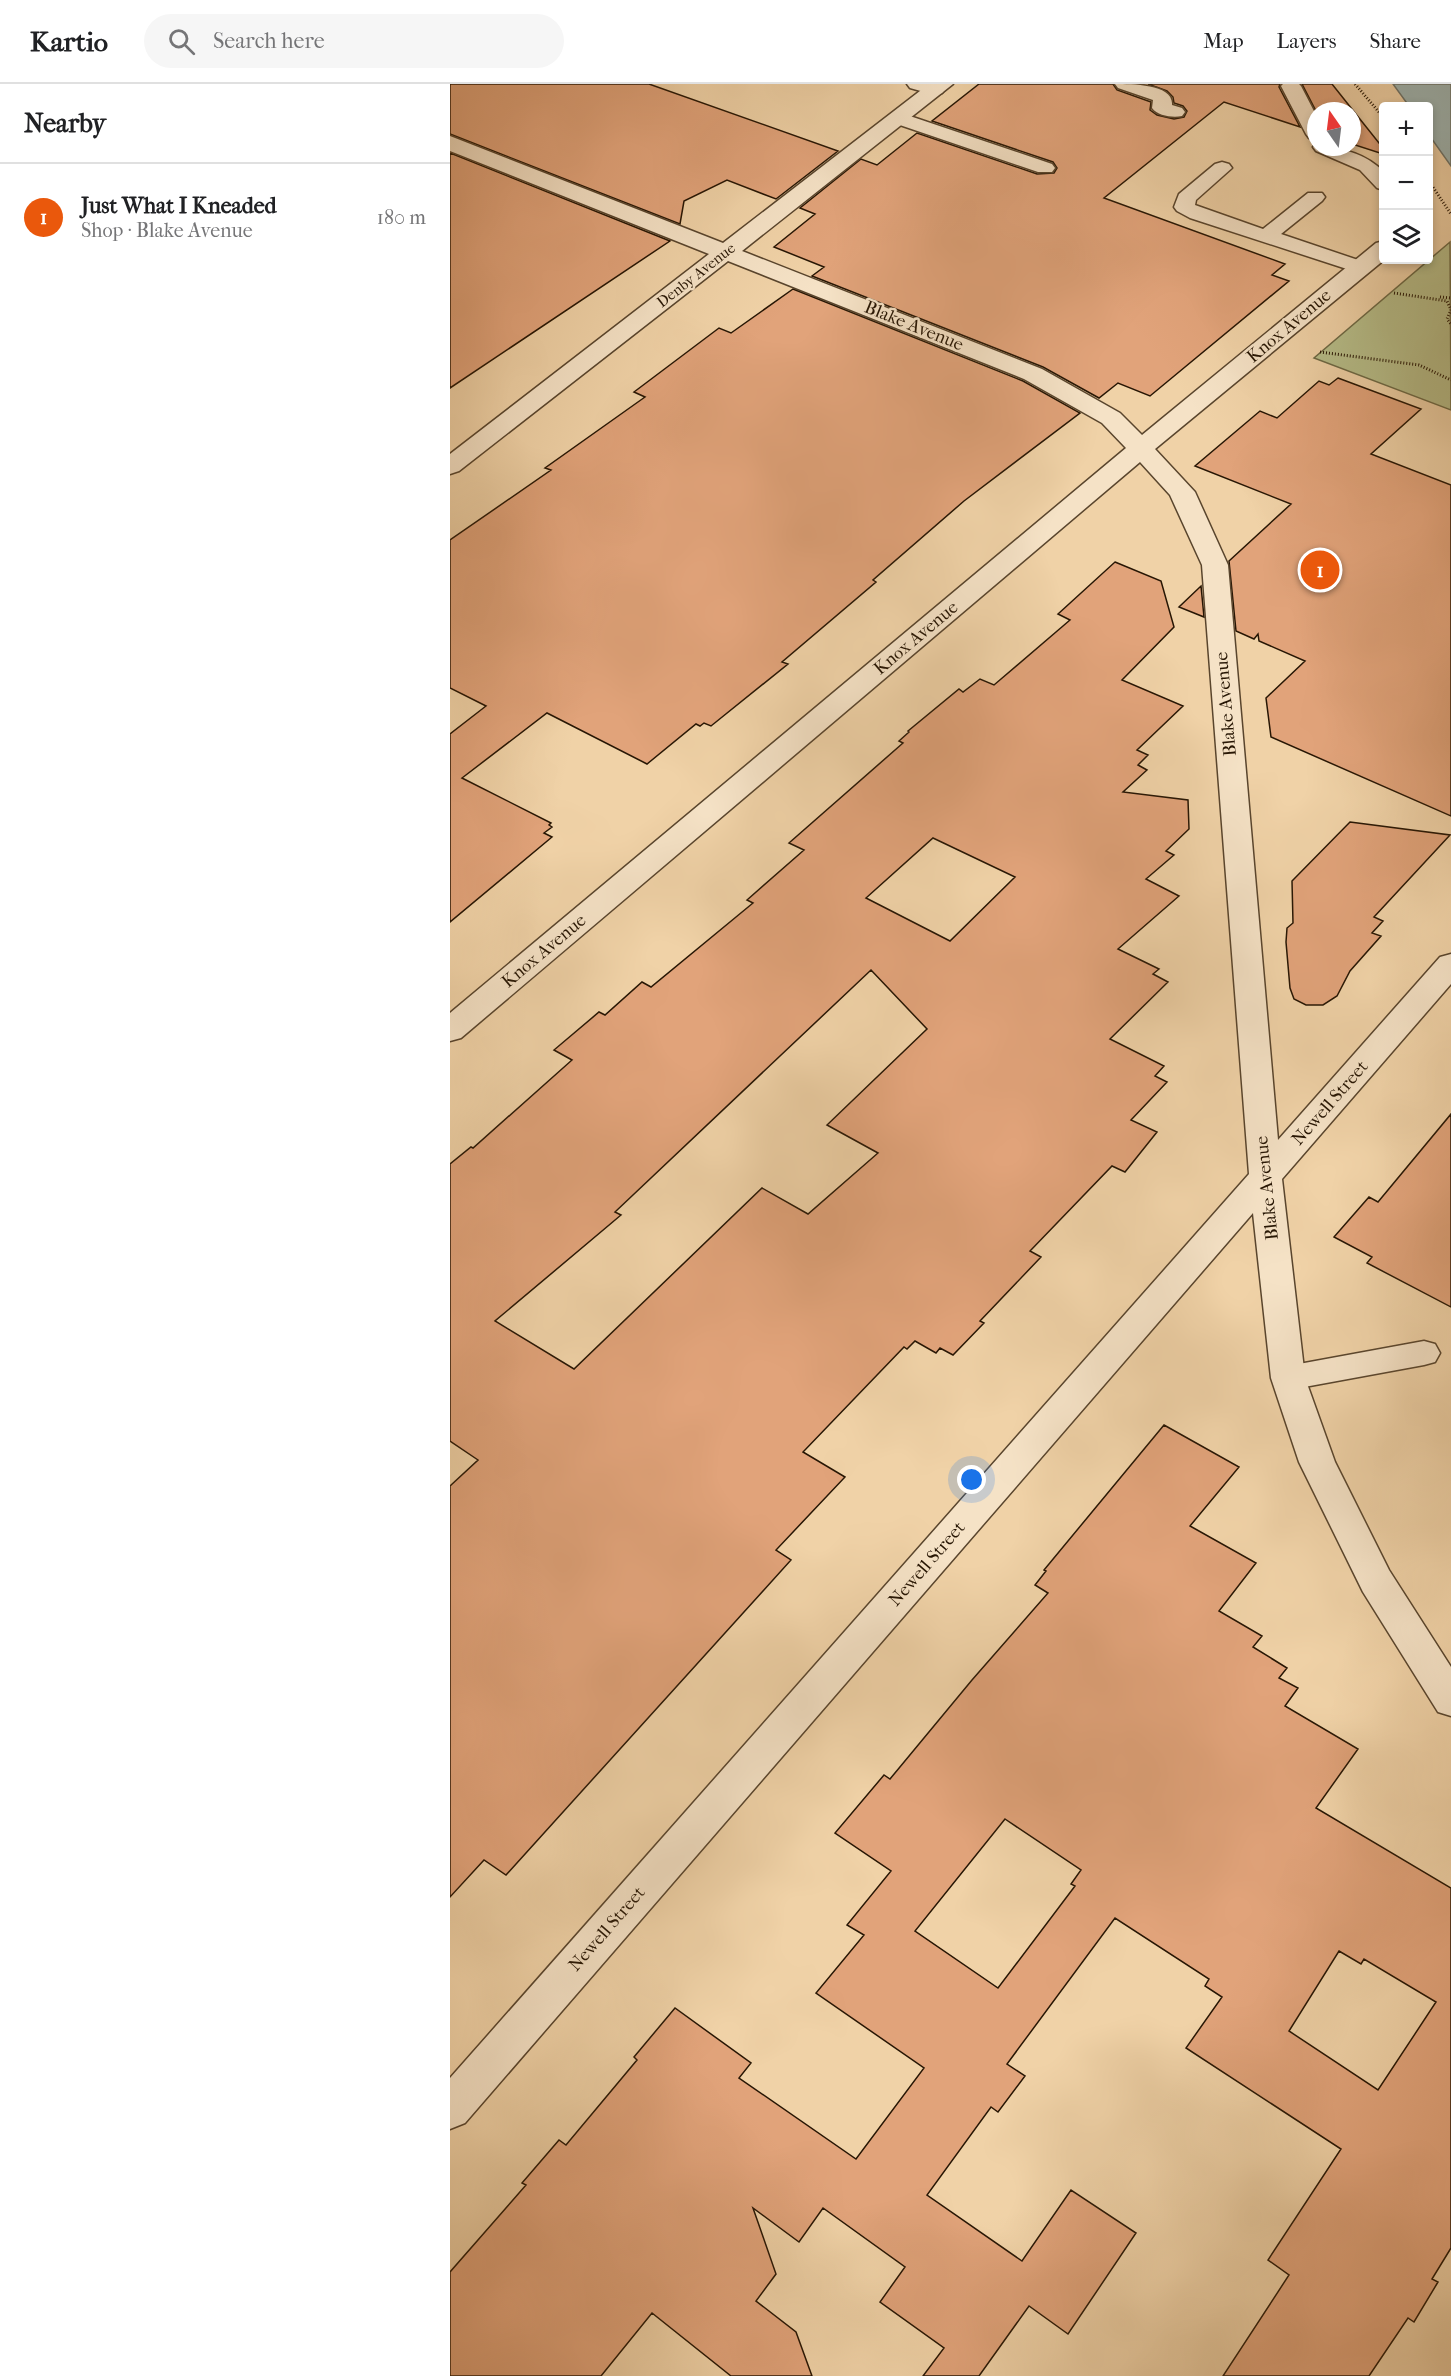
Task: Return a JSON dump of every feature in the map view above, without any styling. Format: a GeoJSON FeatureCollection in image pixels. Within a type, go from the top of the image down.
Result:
{"type":"FeatureCollection","features":[{"type":"Feature","properties":{"kind":"street","name":"Denby Avenue"},"geometry":{"type":"LineString","coordinates":[[450,466],[898,118],[931,86]]}},
{"type":"Feature","properties":{"kind":"street","name":"Blake Avenue"},"geometry":{"type":"LineString","coordinates":[[450,142],[1033,374],[1111,418],[1182,492],[1215,565],[1265,1176],[1288,1378],[1317,1462],[1376,1581],[1451,1700]]}},
{"type":"Feature","properties":{"kind":"street","name":"Knox Avenue"},"geometry":{"type":"LineString","coordinates":[[450,1030],[1141,448],[1379,251]]}},
{"type":"Feature","properties":{"kind":"street","name":"Newell Street"},"geometry":{"type":"LineString","coordinates":[[450,2109],[1265,1176],[1449,970]]}},
{"type":"Feature","properties":{"kind":"lane"},"geometry":{"type":"LineString","coordinates":[[1125,84],[1163,98],[1162,108],[1175,112]]}},
{"type":"Feature","properties":{"kind":"lane"},"geometry":{"type":"LineString","coordinates":[[1291,86],[1307,117]]}},
{"type":"Feature","properties":{"kind":"lane"},"geometry":{"type":"LineString","coordinates":[[898,118],[1045,168]]}},
{"type":"Feature","properties":{"kind":"lane"},"geometry":{"type":"LineString","coordinates":[[1343,156],[1366,166],[1379,180]]}},
{"type":"Feature","properties":{"kind":"lane"},"geometry":{"type":"LineString","coordinates":[[1222,168],[1186,198],[1184,207],[1197,214],[1360,267]]}},
{"type":"Feature","properties":{"kind":"lane"},"geometry":{"type":"LineString","coordinates":[[1266,236],[1315,196]]}},
{"type":"Feature","properties":{"kind":"lane"},"geometry":{"type":"LineString","coordinates":[[1288,1378],[1424,1353]]}},
{"type":"Feature","properties":{"kind":"path"},"geometry":{"type":"LineString","coordinates":[[1355,84],[1379,113]]}},
{"type":"Feature","properties":{"kind":"path"},"geometry":{"type":"LineString","coordinates":[[1433,187],[1451,214]]}},
{"type":"Feature","properties":{"kind":"path"},"geometry":{"type":"LineString","coordinates":[[1451,298],[1434,297],[1447,301],[1450,310],[1447,319],[1451,324]]}},
{"type":"Feature","properties":{"kind":"path"},"geometry":{"type":"LineString","coordinates":[[1266,346],[1419,365],[1451,380]]}},
{"type":"Feature","properties":{"kind":"green space"},"geometry":{"type":"Polygon","coordinates":[[[1450,242],[1451,410],[1314,358],[1424,264],[1433,264],[1433,256],[1450,242]]]}},
{"type":"Feature","properties":{"kind":"water"},"geometry":{"type":"Polygon","coordinates":[[[1393,84],[1451,84],[1451,166],[1433,141],[1433,102],[1406,102],[1393,84]]]}},
{"type":"Feature","properties":{"kind":"building"},"geometry":{"type":"Polygon","coordinates":[[[450,84],[649,84],[838,151],[776,199],[727,180],[684,201],[680,224],[450,134],[450,84]]]}},
{"type":"Feature","properties":{"kind":"building"},"geometry":{"type":"Polygon","coordinates":[[[979,84],[1113,84],[1117,90],[1151,102],[1150,110],[1157,115],[1174,119],[1184,117],[1187,111],[1183,106],[1174,103],[1173,97],[1167,91],[1148,84],[1280,84],[1279,87],[1300,127],[1224,102],[1104,198],[1285,264],[1272,275],[1289,281],[1150,396],[1118,383],[1099,398],[1043,367],[812,276],[824,267],[774,247],[815,214],[800,208],[861,159],[877,165],[917,133],[1037,174],[1054,173],[1057,168],[1053,162],[932,121],[979,84]]]}},
{"type":"Feature","properties":{"kind":"building"},"geometry":{"type":"Polygon","coordinates":[[[1302,84],[1332,84],[1346,102],[1311,102],[1302,84]]]}},
{"type":"Feature","properties":{"kind":"building"},"geometry":{"type":"Polygon","coordinates":[[[1361,120],[1379,143],[1379,153],[1361,147],[1361,120]]]}},
{"type":"Feature","properties":{"kind":"building"},"geometry":{"type":"Polygon","coordinates":[[[450,153],[670,241],[450,388],[450,153]]]}},
{"type":"Feature","properties":{"kind":"building"},"geometry":{"type":"Polygon","coordinates":[[[793,289],[1023,381],[1080,413],[964,501],[873,580],[876,582],[782,662],[788,664],[711,726],[704,723],[700,726],[696,724],[647,764],[547,713],[462,778],[551,823],[549,825],[552,827],[544,833],[552,837],[450,922],[450,734],[486,706],[450,688],[450,540],[551,470],[545,468],[645,397],[634,392],[719,328],[731,333],[793,289]]]}},
{"type":"Feature","properties":{"kind":"building"},"geometry":{"type":"Polygon","coordinates":[[[1338,378],[1421,409],[1371,454],[1451,485],[1451,816],[1271,737],[1266,698],[1305,661],[1259,641],[1258,634],[1254,639],[1236,631],[1229,561],[1291,504],[1195,466],[1260,411],[1277,418],[1319,381],[1329,385],[1338,378]]]}},
{"type":"Feature","properties":{"kind":"building"},"geometry":{"type":"Polygon","coordinates":[[[1115,562],[1161,581],[1174,627],[1122,680],[1183,706],[1137,750],[1148,755],[1138,765],[1147,770],[1123,792],[1188,800],[1189,829],[1166,851],[1174,855],[1146,879],[1179,896],[1118,949],[1159,969],[1153,974],[1168,982],[1110,1039],[1164,1066],[1155,1076],[1167,1082],[1131,1120],[1157,1132],[1125,1172],[1112,1166],[1030,1251],[1041,1257],[980,1321],[984,1323],[953,1355],[940,1348],[936,1353],[915,1341],[907,1349],[904,1347],[803,1452],[845,1477],[776,1550],[791,1560],[506,1875],[484,1860],[450,1897],[450,1486],[478,1460],[450,1441],[450,1164],[471,1147],[473,1148],[572,1060],[554,1050],[599,1012],[605,1015],[642,982],[651,987],[753,903],[747,900],[804,850],[789,843],[903,743],[899,741],[908,731],[959,689],[963,692],[980,679],[994,685],[1070,620],[1058,614],[1115,562]],[[933,838],[866,898],[950,941],[1015,877],[933,838]],[[871,970],[615,1212],[621,1215],[495,1321],[574,1369],[762,1188],[808,1214],[878,1153],[827,1125],[927,1029],[871,970]]]}},
{"type":"Feature","properties":{"kind":"building"},"geometry":{"type":"Polygon","coordinates":[[[1201,586],[1204,617],[1179,607],[1201,586]]]}},
{"type":"Feature","properties":{"kind":"building"},"geometry":{"type":"Polygon","coordinates":[[[1350,822],[1450,835],[1374,917],[1383,921],[1372,933],[1381,936],[1350,971],[1337,996],[1323,1005],[1306,1005],[1294,999],[1290,988],[1286,942],[1287,928],[1293,923],[1292,881],[1350,822]]]}},
{"type":"Feature","properties":{"kind":"building"},"geometry":{"type":"Polygon","coordinates":[[[1451,1114],[1451,1307],[1367,1263],[1372,1257],[1334,1237],[1369,1197],[1378,1202],[1451,1114]]]}},
{"type":"Feature","properties":{"kind":"building"},"geometry":{"type":"Polygon","coordinates":[[[1164,1425],[1239,1467],[1190,1526],[1256,1563],[1219,1611],[1262,1636],[1253,1647],[1287,1668],[1279,1678],[1298,1688],[1285,1706],[1358,1749],[1316,1808],[1451,1888],[1451,2248],[1432,2279],[1438,2282],[1414,2322],[1408,2318],[1369,2376],[1223,2376],[1289,2275],[1268,2260],[1341,2149],[1186,2048],[1222,1997],[1205,1986],[1209,1979],[1115,1918],[1007,2064],[1025,2076],[998,2112],[991,2107],[927,2195],[1022,2261],[1071,2190],[1136,2233],[1068,2334],[1029,2306],[979,2376],[923,2376],[944,2348],[880,2302],[905,2267],[823,2208],[799,2242],[753,2208],[776,2274],[756,2301],[796,2332],[812,2376],[731,2376],[652,2313],[601,2376],[450,2376],[450,2272],[526,2185],[522,2183],[559,2140],[566,2145],[637,2060],[634,2057],[675,2008],[751,2063],[739,2078],[856,2159],[924,2068],[816,1993],[864,1935],[847,1925],[891,1871],[835,1833],[884,1775],[890,1779],[1048,1593],[1035,1585],[1046,1571],[1044,1570],[1164,1425]],[[1005,1819],[915,1931],[998,1988],[1075,1886],[1071,1884],[1081,1870],[1005,1819]],[[1339,1951],[1289,2031],[1378,2090],[1436,2002],[1364,1959],[1361,1964],[1339,1951]]]}},
{"type":"Feature","properties":{"kind":"place","name":"Just What I Kneaded"},"geometry":{"type":"Point","coordinates":[1320,570]}}]}
